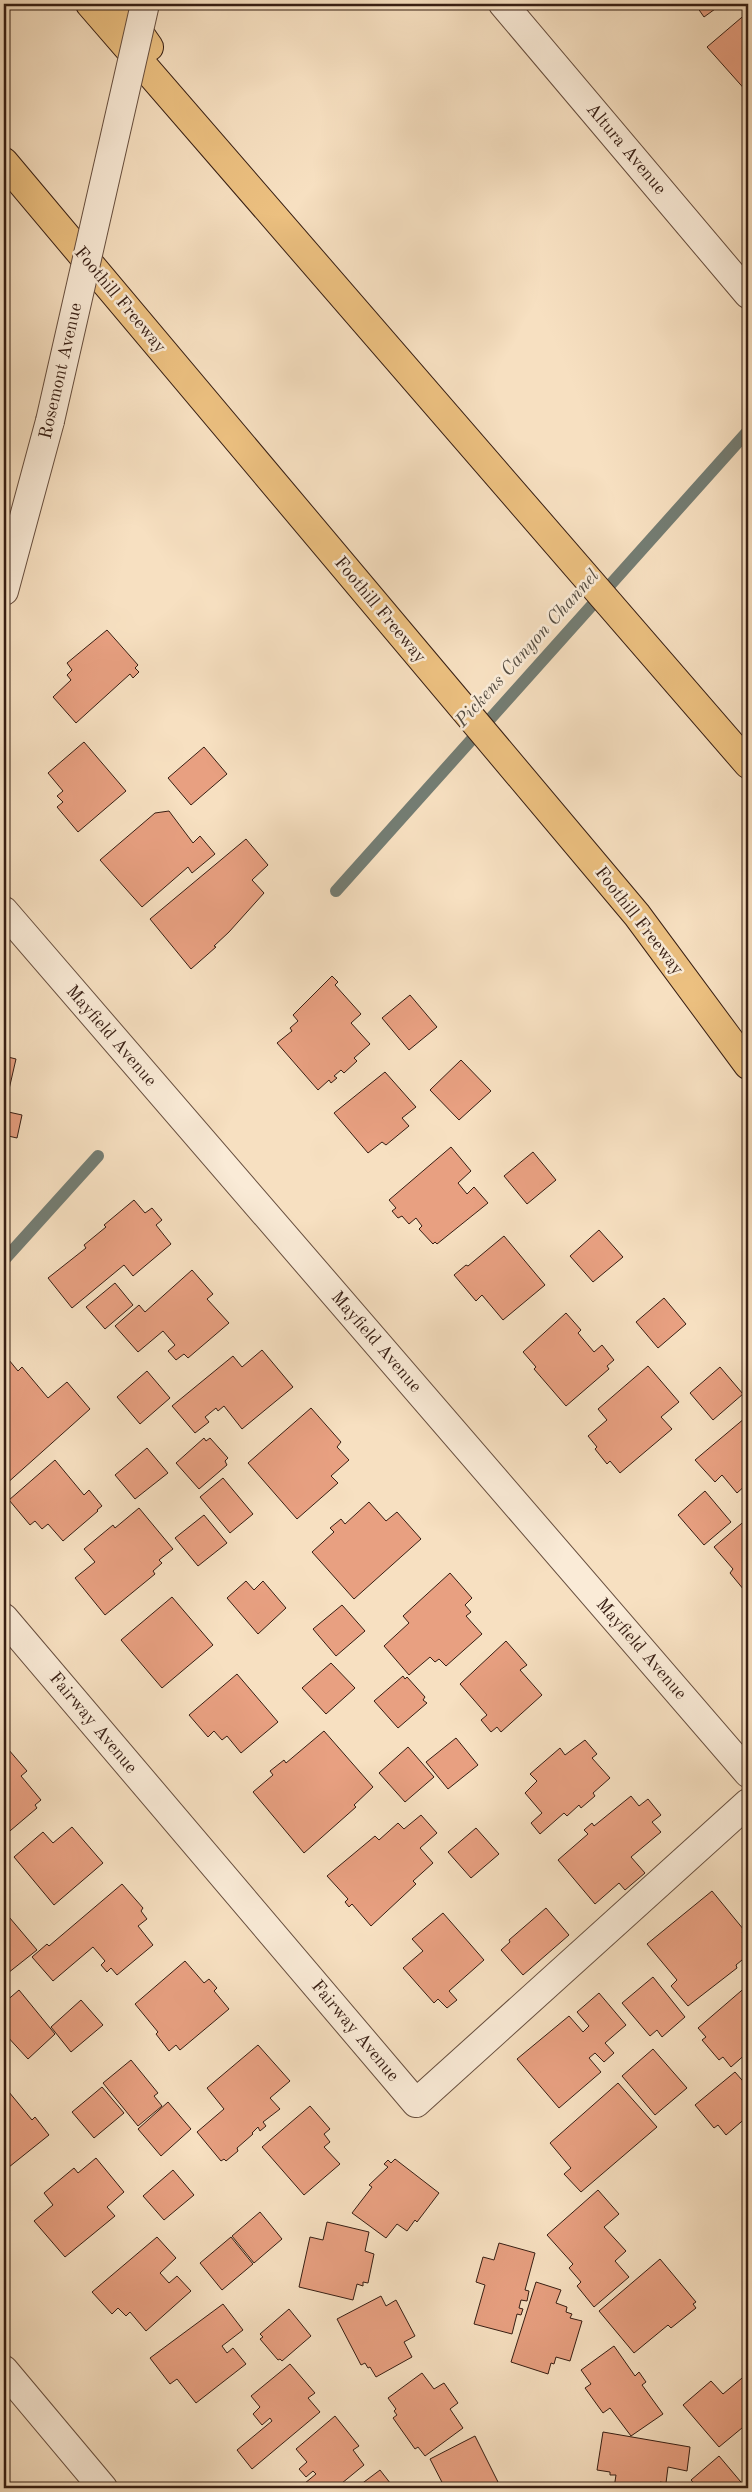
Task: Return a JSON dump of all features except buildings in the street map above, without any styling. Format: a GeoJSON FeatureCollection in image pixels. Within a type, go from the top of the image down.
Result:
{"type":"FeatureCollection","features":[{"type":"Feature","properties":{"kind":"highway"},"geometry":{"type":"LineString","coordinates":[[90,4],[748,764]]}},
{"type":"Feature","properties":{"kind":"highway"},"geometry":{"type":"LineString","coordinates":[[118,4],[245,183]]}},
{"type":"Feature","properties":{"kind":"highway","name":"Foothill Freeway"},"geometry":{"type":"LineString","coordinates":[[4,162],[637,915],[748,1065]]}},
{"type":"Feature","properties":{"kind":"street","name":"Rosemont Avenue"},"geometry":{"type":"LineString","coordinates":[[4,591],[50,421],[145,4]]}},
{"type":"Feature","properties":{"kind":"street","name":"Altura Avenue"},"geometry":{"type":"LineString","coordinates":[[503,4],[748,294]]}},
{"type":"Feature","properties":{"kind":"street","name":"Mayfield Avenue"},"geometry":{"type":"LineString","coordinates":[[4,911],[748,1773]]}},
{"type":"Feature","properties":{"kind":"street","name":"Fairway Avenue"},"geometry":{"type":"LineString","coordinates":[[4,1618],[416,2104],[748,1803]]}},
{"type":"Feature","properties":{"kind":"street"},"geometry":{"type":"LineString","coordinates":[[4,2370],[103,2488]]}},
{"type":"Feature","properties":{"kind":"waterway","name":"Pickens Canyon Channel"},"geometry":{"type":"LineString","coordinates":[[336,891],[748,431]]}},
{"type":"Feature","properties":{"kind":"waterway","name":"Pickens Canyon Channel"},"geometry":{"type":"LineString","coordinates":[[4,1260],[98,1156]]}}]}
